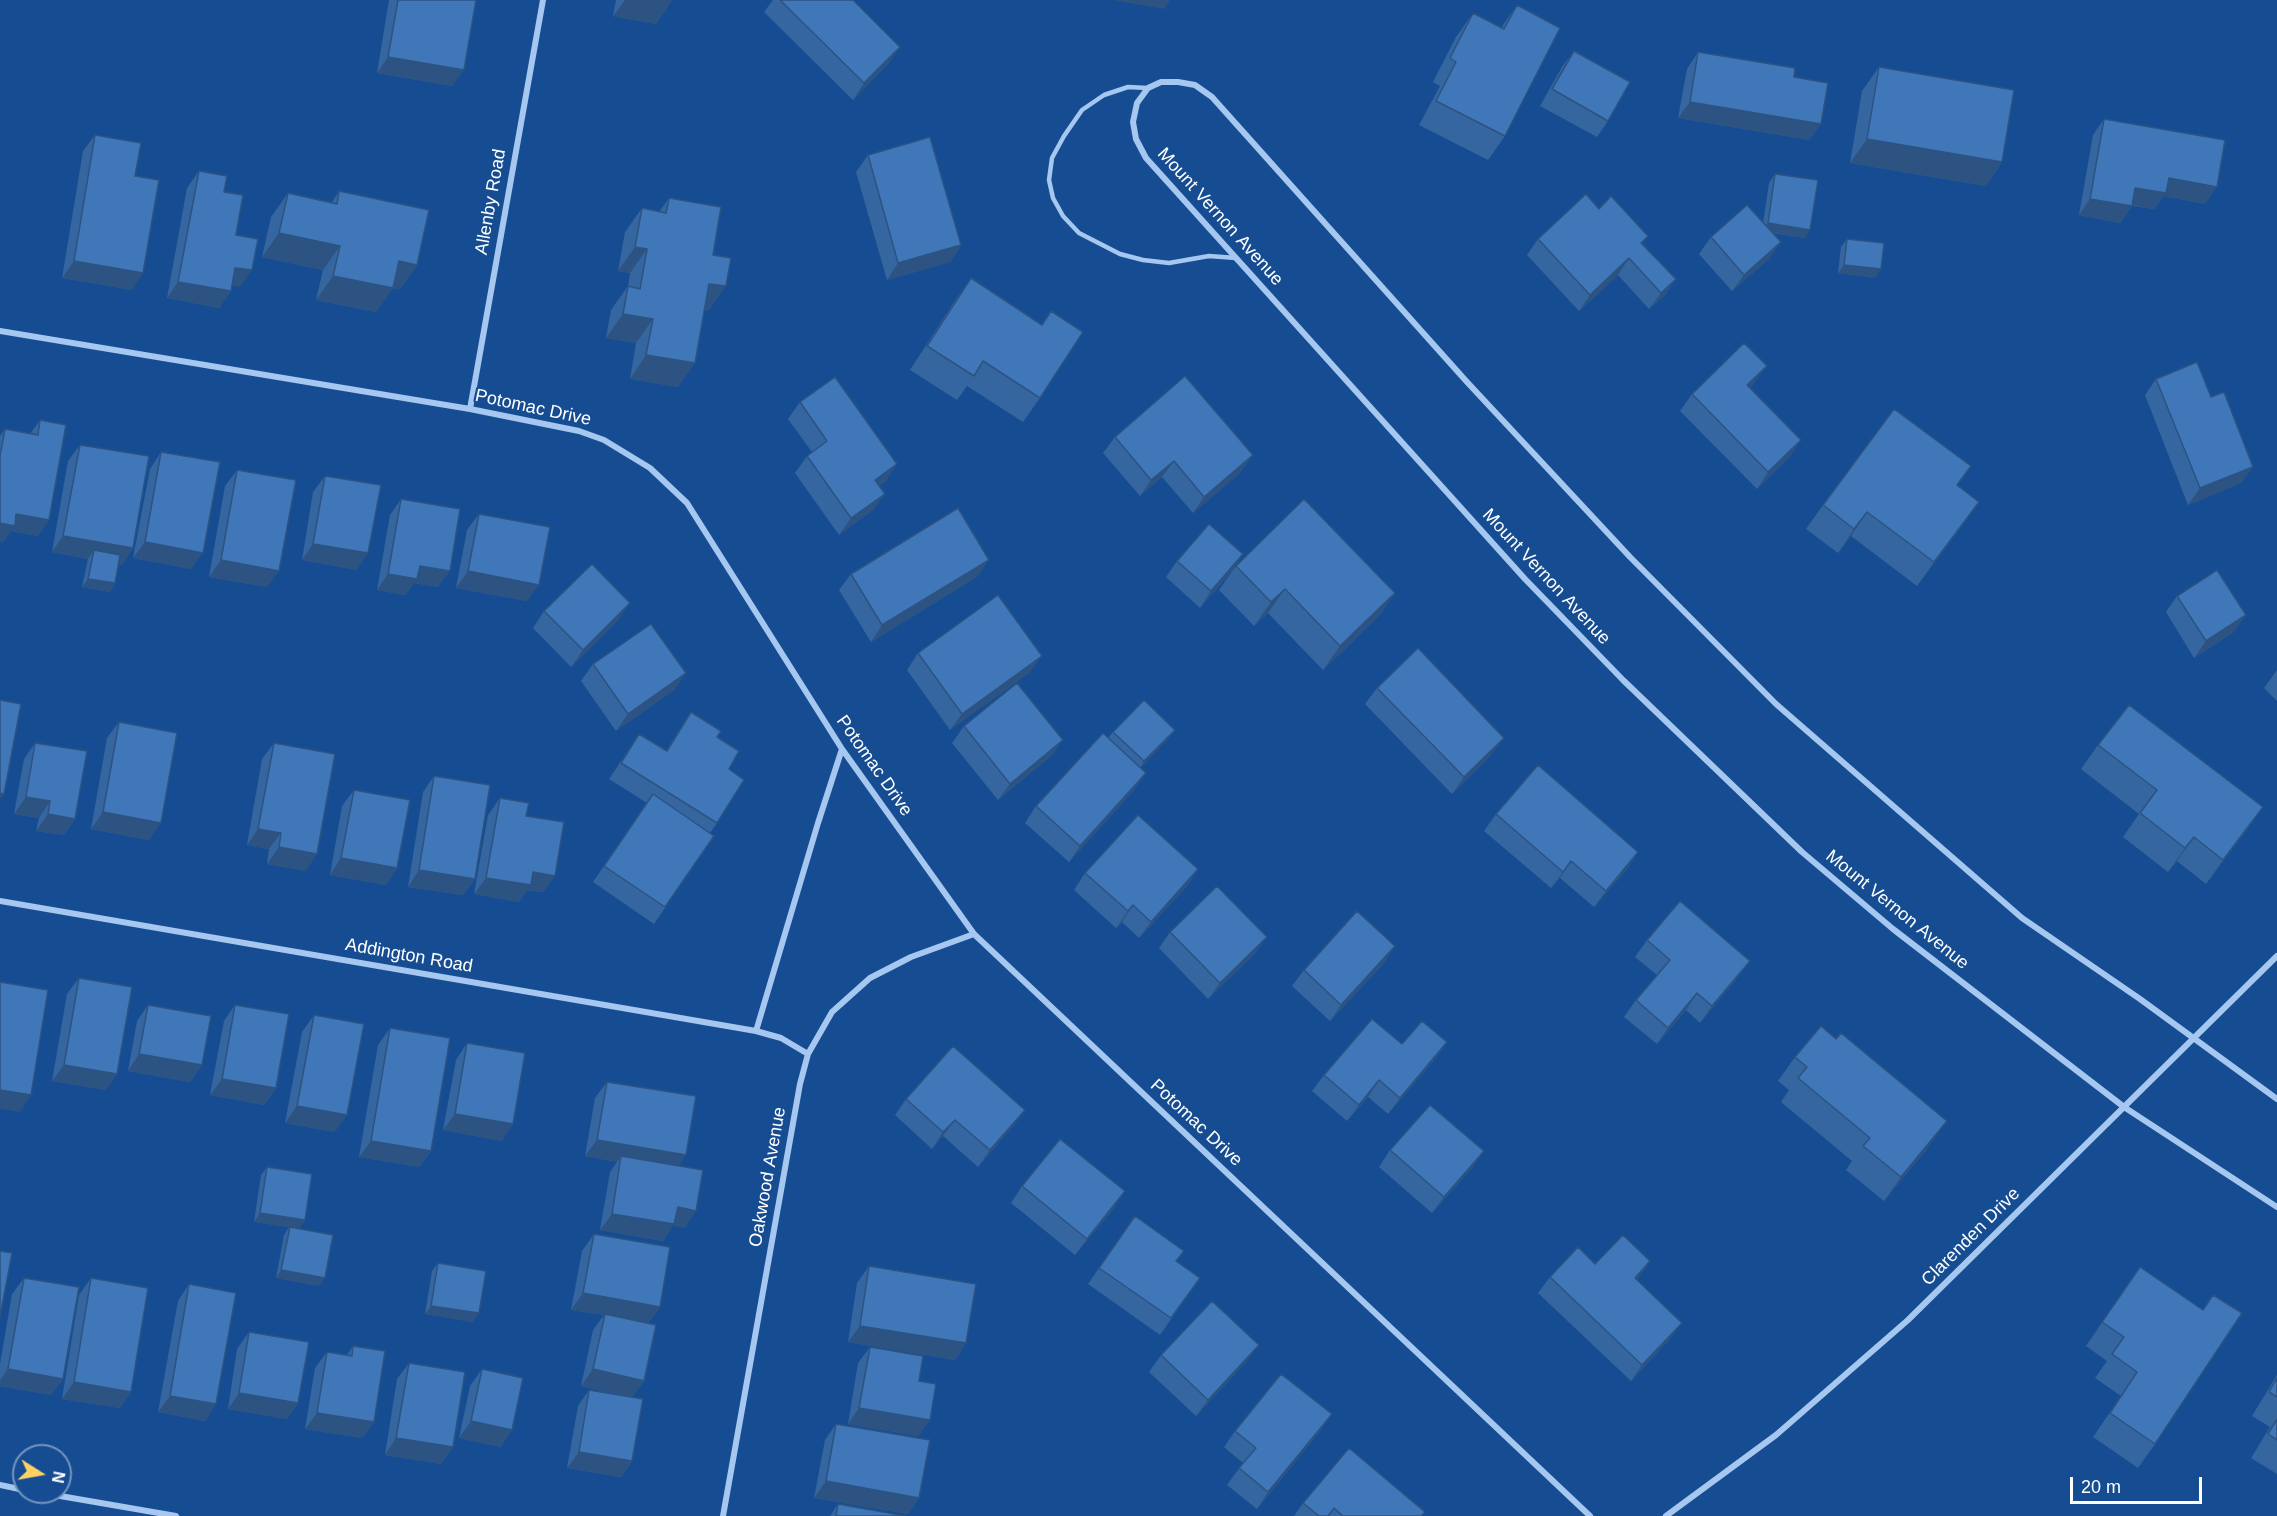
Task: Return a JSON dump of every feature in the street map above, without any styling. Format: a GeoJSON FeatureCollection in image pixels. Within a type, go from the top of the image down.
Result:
{"type":"FeatureCollection","features":[{"type":"Feature","properties":{"kind":"street","name":"Allenby Road"},"geometry":{"type":"LineString","coordinates":[[470,409],[543,0]]}},
{"type":"Feature","properties":{"kind":"street"},"geometry":{"type":"LineString","coordinates":[[1148,88],[1161,82],[1178,82],[1195,86],[1212,97],[1467,382],[1630,557],[1776,704],[2022,918],[2277,1100]]}},
{"type":"Feature","properties":{"kind":"street","name":"Mount Vernon Avenue"},"geometry":{"type":"LineString","coordinates":[[1148,88],[1137,103],[1133,122],[1136,139],[1146,158],[1525,579],[1623,680],[1802,852],[1893,928],[2124,1107],[2277,1207]]}},
{"type":"Feature","properties":{"kind":"street","name":"Potomac Drive"},"geometry":{"type":"LineString","coordinates":[[0,331],[470,409],[579,431],[596,437],[650,468],[687,503],[842,749],[974,934],[1590,1516]]}},
{"type":"Feature","properties":{"kind":"street"},"geometry":{"type":"LineString","coordinates":[[756,1031],[842,749]]}},
{"type":"Feature","properties":{"kind":"street","name":"Addington Road"},"geometry":{"type":"LineString","coordinates":[[0,902],[756,1031],[781,1038],[808,1054]]}},
{"type":"Feature","properties":{"kind":"street","name":"Oakwood Avenue"},"geometry":{"type":"LineString","coordinates":[[723,1516],[800,1084],[808,1054],[832,1012],[870,978],[910,957],[974,934]]}},
{"type":"Feature","properties":{"kind":"street","name":"Clarenden Drive"},"geometry":{"type":"LineString","coordinates":[[1666,1516],[1776,1435],[1908,1320],[2277,956]]}},
{"type":"Feature","properties":{"kind":"street"},"geometry":{"type":"LineString","coordinates":[[72,1499],[176,1516]]}},
{"type":"Feature","properties":{"kind":"street"},"geometry":{"type":"LineString","coordinates":[[115,1516],[116,1507]]}},
{"type":"Feature","properties":{"kind":"lane"},"geometry":{"type":"LineString","coordinates":[[1148,88],[1128,87],[1104,95],[1082,110],[1052,158],[1049,180],[1053,198],[1063,216],[1079,233],[1120,254],[1169,263],[1209,256],[1236,258]]}},
{"type":"Feature","properties":{"kind":"building"},"geometry":{"type":"Polygon","coordinates":[[[398,0],[476,0],[464,70],[388,57],[398,0]]]}},
{"type":"Feature","properties":{"kind":"building"},"geometry":{"type":"Polygon","coordinates":[[[780,0],[853,0],[900,47],[864,83],[780,0]]]}},
{"type":"Feature","properties":{"kind":"building"},"geometry":{"type":"Polygon","coordinates":[[[1517,5],[1560,28],[1505,136],[1436,101],[1456,62],[1450,58],[1473,13],[1504,29],[1517,5]]]}},
{"type":"Feature","properties":{"kind":"building"},"geometry":{"type":"Polygon","coordinates":[[[1574,51],[1630,82],[1608,121],[1552,89],[1574,51]]]}},
{"type":"Feature","properties":{"kind":"building"},"geometry":{"type":"Polygon","coordinates":[[[1698,52],[1795,68],[1794,77],[1828,83],[1821,124],[1690,102],[1698,52]]]}},
{"type":"Feature","properties":{"kind":"building"},"geometry":{"type":"Polygon","coordinates":[[[1879,67],[2014,90],[2002,162],[1867,139],[1879,67]]]}},
{"type":"Feature","properties":{"kind":"building"},"geometry":{"type":"Polygon","coordinates":[[[2104,119],[2225,140],[2217,187],[2169,178],[2166,193],[2135,188],[2132,206],[2090,199],[2104,119]]]}},
{"type":"Feature","properties":{"kind":"building"},"geometry":{"type":"Polygon","coordinates":[[[95,135],[141,143],[135,176],[159,180],[143,273],[74,261],[95,135]]]}},
{"type":"Feature","properties":{"kind":"building"},"geometry":{"type":"Polygon","coordinates":[[[930,137],[961,245],[898,263],[868,155],[930,137]]]}},
{"type":"Feature","properties":{"kind":"building"},"geometry":{"type":"Polygon","coordinates":[[[199,171],[227,176],[224,192],[243,195],[236,235],[258,239],[252,270],[235,268],[231,291],[178,282],[199,171]]]}},
{"type":"Feature","properties":{"kind":"building"},"geometry":{"type":"Polygon","coordinates":[[[1775,174],[1818,180],[1810,230],[1768,223],[1775,174]]]}},
{"type":"Feature","properties":{"kind":"building"},"geometry":{"type":"Polygon","coordinates":[[[339,191],[429,210],[417,265],[399,261],[393,288],[333,276],[340,246],[279,233],[288,193],[337,204],[339,191]]]}},
{"type":"Feature","properties":{"kind":"building"},"geometry":{"type":"Polygon","coordinates":[[[1586,194],[1599,209],[1611,196],[1648,236],[1641,243],[1676,279],[1661,293],[1629,258],[1590,295],[1538,239],[1586,194]]]}},
{"type":"Feature","properties":{"kind":"building"},"geometry":{"type":"Polygon","coordinates":[[[669,198],[721,207],[713,255],[731,258],[726,286],[709,284],[695,363],[646,355],[653,319],[623,314],[628,286],[640,289],[647,249],[635,247],[642,208],[666,213],[669,198]]]}},
{"type":"Feature","properties":{"kind":"building"},"geometry":{"type":"Polygon","coordinates":[[[1747,205],[1781,242],[1744,275],[1711,237],[1747,205]]]}},
{"type":"Feature","properties":{"kind":"building"},"geometry":{"type":"Polygon","coordinates":[[[1847,239],[1884,243],[1881,269],[1844,265],[1847,239]]]}},
{"type":"Feature","properties":{"kind":"building"},"geometry":{"type":"Polygon","coordinates":[[[971,278],[1042,325],[1051,311],[1083,332],[1040,398],[983,361],[974,376],[927,346],[971,278]]]}},
{"type":"Feature","properties":{"kind":"building"},"geometry":{"type":"Polygon","coordinates":[[[1744,343],[1767,366],[1747,385],[1801,440],[1768,472],[1692,394],[1744,343]]]}},
{"type":"Feature","properties":{"kind":"building"},"geometry":{"type":"Polygon","coordinates":[[[2197,362],[2211,397],[2224,392],[2253,467],[2200,488],[2156,379],[2197,362]]]}},
{"type":"Feature","properties":{"kind":"building"},"geometry":{"type":"Polygon","coordinates":[[[1185,376],[1253,455],[1204,497],[1174,461],[1151,480],[1115,437],[1185,376]]]}},
{"type":"Feature","properties":{"kind":"building"},"geometry":{"type":"Polygon","coordinates":[[[835,377],[897,464],[875,480],[885,494],[851,518],[807,456],[827,441],[800,402],[835,377]]]}},
{"type":"Feature","properties":{"kind":"building"},"geometry":{"type":"Polygon","coordinates":[[[1894,409],[1971,466],[1957,485],[1979,502],[1934,562],[1867,512],[1854,529],[1823,505],[1894,409]]]}},
{"type":"Feature","properties":{"kind":"building"},"geometry":{"type":"Polygon","coordinates":[[[40,420],[66,425],[49,520],[16,514],[15,526],[0,523],[0,456],[5,429],[38,435],[40,420]]]}},
{"type":"Feature","properties":{"kind":"building"},"geometry":{"type":"Polygon","coordinates":[[[80,445],[149,456],[133,548],[63,536],[80,445]]]}},
{"type":"Feature","properties":{"kind":"building"},"geometry":{"type":"Polygon","coordinates":[[[161,452],[220,462],[203,553],[145,542],[161,452]]]}},
{"type":"Feature","properties":{"kind":"building"},"geometry":{"type":"Polygon","coordinates":[[[237,470],[296,480],[279,571],[221,560],[237,470]]]}},
{"type":"Feature","properties":{"kind":"building"},"geometry":{"type":"Polygon","coordinates":[[[325,476],[381,485],[368,553],[313,544],[325,476]]]}},
{"type":"Feature","properties":{"kind":"building"},"geometry":{"type":"Polygon","coordinates":[[[401,499],[460,509],[450,571],[420,566],[417,579],[388,574],[401,499]]]}},
{"type":"Feature","properties":{"kind":"building"},"geometry":{"type":"Polygon","coordinates":[[[1304,499],[1395,593],[1340,646],[1285,589],[1271,602],[1236,566],[1304,499]]]}},
{"type":"Feature","properties":{"kind":"building"},"geometry":{"type":"Polygon","coordinates":[[[958,508],[989,560],[882,625],[851,574],[958,508]]]}},
{"type":"Feature","properties":{"kind":"building"},"geometry":{"type":"Polygon","coordinates":[[[479,514],[550,527],[539,585],[468,571],[479,514]]]}},
{"type":"Feature","properties":{"kind":"building"},"geometry":{"type":"Polygon","coordinates":[[[1209,524],[1243,554],[1211,591],[1177,561],[1209,524]]]}},
{"type":"Feature","properties":{"kind":"building"},"geometry":{"type":"Polygon","coordinates":[[[94,550],[120,555],[115,583],[88,579],[94,550]]]}},
{"type":"Feature","properties":{"kind":"building"},"geometry":{"type":"Polygon","coordinates":[[[592,564],[630,603],[583,650],[544,611],[592,564]]]}},
{"type":"Feature","properties":{"kind":"building"},"geometry":{"type":"Polygon","coordinates":[[[2217,570],[2246,615],[2206,641],[2177,596],[2217,570]]]}},
{"type":"Feature","properties":{"kind":"building"},"geometry":{"type":"Polygon","coordinates":[[[998,595],[1042,656],[962,714],[918,653],[998,595]]]}},
{"type":"Feature","properties":{"kind":"building"},"geometry":{"type":"Polygon","coordinates":[[[651,624],[686,673],[628,714],[593,664],[651,624]]]}},
{"type":"Feature","properties":{"kind":"building"},"geometry":{"type":"Polygon","coordinates":[[[1418,648],[1504,738],[1464,777],[1377,688],[1418,648]]]}},
{"type":"Feature","properties":{"kind":"building"},"geometry":{"type":"Polygon","coordinates":[[[1017,683],[1063,740],[1010,784],[964,726],[1017,683]]]}},
{"type":"Feature","properties":{"kind":"building"},"geometry":{"type":"Polygon","coordinates":[[[0,700],[21,704],[4,794],[0,793],[0,700]]]}},
{"type":"Feature","properties":{"kind":"building"},"geometry":{"type":"Polygon","coordinates":[[[1144,700],[1175,730],[1144,761],[1113,732],[1144,700]]]}},
{"type":"Feature","properties":{"kind":"building"},"geometry":{"type":"Polygon","coordinates":[[[2129,705],[2263,807],[2223,860],[2194,837],[2185,848],[2140,813],[2157,790],[2098,745],[2129,705]]]}},
{"type":"Feature","properties":{"kind":"building"},"geometry":{"type":"Polygon","coordinates":[[[691,712],[721,731],[717,737],[739,751],[729,769],[744,780],[717,823],[621,763],[639,734],[667,751],[691,712]]]}},
{"type":"Feature","properties":{"kind":"building"},"geometry":{"type":"Polygon","coordinates":[[[119,722],[177,733],[161,823],[103,812],[119,722]]]}},
{"type":"Feature","properties":{"kind":"building"},"geometry":{"type":"Polygon","coordinates":[[[1103,733],[1146,773],[1080,846],[1036,806],[1103,733]]]}},
{"type":"Feature","properties":{"kind":"building"},"geometry":{"type":"Polygon","coordinates":[[[35,743],[87,751],[75,819],[48,814],[50,801],[26,797],[35,743]]]}},
{"type":"Feature","properties":{"kind":"building"},"geometry":{"type":"Polygon","coordinates":[[[274,743],[335,754],[317,854],[279,847],[281,833],[258,829],[274,743]]]}},
{"type":"Feature","properties":{"kind":"building"},"geometry":{"type":"Polygon","coordinates":[[[1538,765],[1638,852],[1606,891],[1571,861],[1563,872],[1496,814],[1538,765]]]}},
{"type":"Feature","properties":{"kind":"building"},"geometry":{"type":"Polygon","coordinates":[[[434,776],[490,785],[475,879],[419,870],[434,776]]]}},
{"type":"Feature","properties":{"kind":"building"},"geometry":{"type":"Polygon","coordinates":[[[354,790],[410,800],[397,868],[341,858],[354,790]]]}},
{"type":"Feature","properties":{"kind":"building"},"geometry":{"type":"Polygon","coordinates":[[[653,794],[714,836],[665,907],[604,866],[653,794]]]}},
{"type":"Feature","properties":{"kind":"building"},"geometry":{"type":"Polygon","coordinates":[[[500,798],[529,803],[526,816],[564,822],[555,876],[533,872],[531,885],[486,878],[500,798]]]}},
{"type":"Feature","properties":{"kind":"building"},"geometry":{"type":"Polygon","coordinates":[[[1138,815],[1198,869],[1151,922],[1133,905],[1128,911],[1085,873],[1138,815]]]}},
{"type":"Feature","properties":{"kind":"building"},"geometry":{"type":"Polygon","coordinates":[[[1217,886],[1267,937],[1220,983],[1170,932],[1217,886]]]}},
{"type":"Feature","properties":{"kind":"building"},"geometry":{"type":"Polygon","coordinates":[[[1680,901],[1750,961],[1712,1006],[1697,993],[1668,1028],[1636,1000],[1670,960],[1647,940],[1680,901]]]}},
{"type":"Feature","properties":{"kind":"building"},"geometry":{"type":"Polygon","coordinates":[[[1357,911],[1395,946],[1341,1005],[1304,970],[1357,911]]]}},
{"type":"Feature","properties":{"kind":"building"},"geometry":{"type":"Polygon","coordinates":[[[79,978],[132,987],[117,1074],[64,1065],[79,978]]]}},
{"type":"Feature","properties":{"kind":"building"},"geometry":{"type":"Polygon","coordinates":[[[0,982],[48,990],[31,1095],[0,1090],[0,982]]]}},
{"type":"Feature","properties":{"kind":"building"},"geometry":{"type":"Polygon","coordinates":[[[148,1005],[211,1016],[202,1065],[139,1054],[148,1005]]]}},
{"type":"Feature","properties":{"kind":"building"},"geometry":{"type":"Polygon","coordinates":[[[235,1005],[289,1014],[276,1088],[222,1079],[235,1005]]]}},
{"type":"Feature","properties":{"kind":"building"},"geometry":{"type":"Polygon","coordinates":[[[314,1015],[364,1024],[347,1115],[297,1106],[314,1015]]]}},
{"type":"Feature","properties":{"kind":"building"},"geometry":{"type":"Polygon","coordinates":[[[1372,1019],[1402,1044],[1422,1021],[1447,1042],[1400,1098],[1379,1080],[1359,1105],[1324,1075],[1372,1019]]]}},
{"type":"Feature","properties":{"kind":"building"},"geometry":{"type":"Polygon","coordinates":[[[1821,1026],[1836,1039],[1841,1033],[1947,1121],[1901,1177],[1863,1146],[1870,1138],[1798,1078],[1807,1067],[1795,1057],[1821,1026]]]}},
{"type":"Feature","properties":{"kind":"building"},"geometry":{"type":"Polygon","coordinates":[[[390,1028],[450,1038],[431,1151],[371,1141],[390,1028]]]}},
{"type":"Feature","properties":{"kind":"building"},"geometry":{"type":"Polygon","coordinates":[[[467,1043],[525,1053],[513,1124],[455,1114],[467,1043]]]}},
{"type":"Feature","properties":{"kind":"building"},"geometry":{"type":"Polygon","coordinates":[[[953,1046],[1025,1110],[990,1150],[955,1120],[943,1132],[906,1099],[953,1046]]]}},
{"type":"Feature","properties":{"kind":"building"},"geometry":{"type":"Polygon","coordinates":[[[607,1082],[696,1096],[686,1155],[597,1140],[607,1082]]]}},
{"type":"Feature","properties":{"kind":"building"},"geometry":{"type":"Polygon","coordinates":[[[1430,1105],[1484,1151],[1444,1197],[1390,1150],[1430,1105]]]}},
{"type":"Feature","properties":{"kind":"building"},"geometry":{"type":"Polygon","coordinates":[[[1060,1139],[1125,1191],[1087,1239],[1022,1186],[1060,1139]]]}},
{"type":"Feature","properties":{"kind":"building"},"geometry":{"type":"Polygon","coordinates":[[[621,1156],[703,1170],[696,1211],[678,1207],[674,1224],[612,1214],[621,1156]]]}},
{"type":"Feature","properties":{"kind":"building"},"geometry":{"type":"Polygon","coordinates":[[[267,1167],[312,1174],[305,1220],[260,1213],[267,1167]]]}},
{"type":"Feature","properties":{"kind":"building"},"geometry":{"type":"Polygon","coordinates":[[[1135,1216],[1184,1251],[1176,1261],[1200,1278],[1171,1318],[1099,1268],[1135,1216]]]}},
{"type":"Feature","properties":{"kind":"building"},"geometry":{"type":"Polygon","coordinates":[[[290,1227],[333,1235],[325,1278],[281,1270],[290,1227]]]}},
{"type":"Feature","properties":{"kind":"building"},"geometry":{"type":"Polygon","coordinates":[[[594,1234],[670,1247],[660,1307],[583,1293],[594,1234]]]}},
{"type":"Feature","properties":{"kind":"building"},"geometry":{"type":"Polygon","coordinates":[[[1623,1235],[1650,1261],[1635,1278],[1682,1323],[1642,1365],[1550,1277],[1578,1247],[1595,1264],[1623,1235]]]}},
{"type":"Feature","properties":{"kind":"building"},"geometry":{"type":"Polygon","coordinates":[[[0,1251],[12,1253],[0,1317],[0,1251]]]}},
{"type":"Feature","properties":{"kind":"building"},"geometry":{"type":"Polygon","coordinates":[[[438,1263],[486,1271],[479,1313],[431,1306],[438,1263]]]}},
{"type":"Feature","properties":{"kind":"building"},"geometry":{"type":"Polygon","coordinates":[[[869,1266],[976,1284],[966,1343],[860,1326],[869,1266]]]}},
{"type":"Feature","properties":{"kind":"building"},"geometry":{"type":"Polygon","coordinates":[[[2140,1267],[2203,1310],[2213,1295],[2242,1313],[2155,1444],[2110,1413],[2137,1372],[2112,1354],[2124,1337],[2102,1322],[2140,1267]]]}},
{"type":"Feature","properties":{"kind":"building"},"geometry":{"type":"Polygon","coordinates":[[[24,1278],[79,1287],[63,1379],[8,1369],[24,1278]]]}},
{"type":"Feature","properties":{"kind":"building"},"geometry":{"type":"Polygon","coordinates":[[[91,1278],[148,1288],[131,1392],[74,1382],[91,1278]]]}},
{"type":"Feature","properties":{"kind":"building"},"geometry":{"type":"Polygon","coordinates":[[[189,1284],[236,1293],[216,1404],[170,1396],[189,1284]]]}},
{"type":"Feature","properties":{"kind":"building"},"geometry":{"type":"Polygon","coordinates":[[[1212,1301],[1259,1345],[1208,1400],[1161,1355],[1212,1301]]]}},
{"type":"Feature","properties":{"kind":"building"},"geometry":{"type":"Polygon","coordinates":[[[605,1314],[656,1325],[644,1381],[593,1369],[605,1314]]]}},
{"type":"Feature","properties":{"kind":"building"},"geometry":{"type":"Polygon","coordinates":[[[249,1332],[309,1342],[298,1403],[239,1393],[249,1332]]]}},
{"type":"Feature","properties":{"kind":"building"},"geometry":{"type":"Polygon","coordinates":[[[353,1346],[385,1351],[374,1422],[317,1413],[327,1352],[352,1356],[353,1346]]]}},
{"type":"Feature","properties":{"kind":"building"},"geometry":{"type":"Polygon","coordinates":[[[870,1347],[923,1356],[919,1381],[936,1384],[930,1420],[859,1408],[870,1347]]]}},
{"type":"Feature","properties":{"kind":"building"},"geometry":{"type":"Polygon","coordinates":[[[409,1363],[465,1372],[453,1447],[396,1438],[409,1363]]]}},
{"type":"Feature","properties":{"kind":"building"},"geometry":{"type":"Polygon","coordinates":[[[482,1369],[523,1378],[512,1430],[471,1421],[482,1369]]]}},
{"type":"Feature","properties":{"kind":"building"},"geometry":{"type":"Polygon","coordinates":[[[1281,1374],[1332,1414],[1268,1492],[1239,1468],[1256,1448],[1235,1431],[1281,1374]]]}},
{"type":"Feature","properties":{"kind":"building"},"geometry":{"type":"Polygon","coordinates":[[[2277,1378],[2277,1397],[2269,1392],[2277,1378]]]}},
{"type":"Feature","properties":{"kind":"building"},"geometry":{"type":"Polygon","coordinates":[[[589,1390],[643,1399],[632,1461],[579,1452],[589,1390]]]}},
{"type":"Feature","properties":{"kind":"building"},"geometry":{"type":"Polygon","coordinates":[[[2277,1419],[2277,1440],[2268,1434],[2277,1419]]]}},
{"type":"Feature","properties":{"kind":"building"},"geometry":{"type":"Polygon","coordinates":[[[836,1424],[930,1440],[919,1498],[826,1481],[836,1424]]]}},
{"type":"Feature","properties":{"kind":"building"},"geometry":{"type":"Polygon","coordinates":[[[1349,1448],[1425,1512],[1421,1516],[1343,1516],[1334,1508],[1328,1516],[1319,1516],[1303,1503],[1349,1448]]]}},
{"type":"Feature","properties":{"kind":"building"},"geometry":{"type":"Polygon","coordinates":[[[838,1504],[905,1516],[836,1516],[838,1504]]]}}]}
